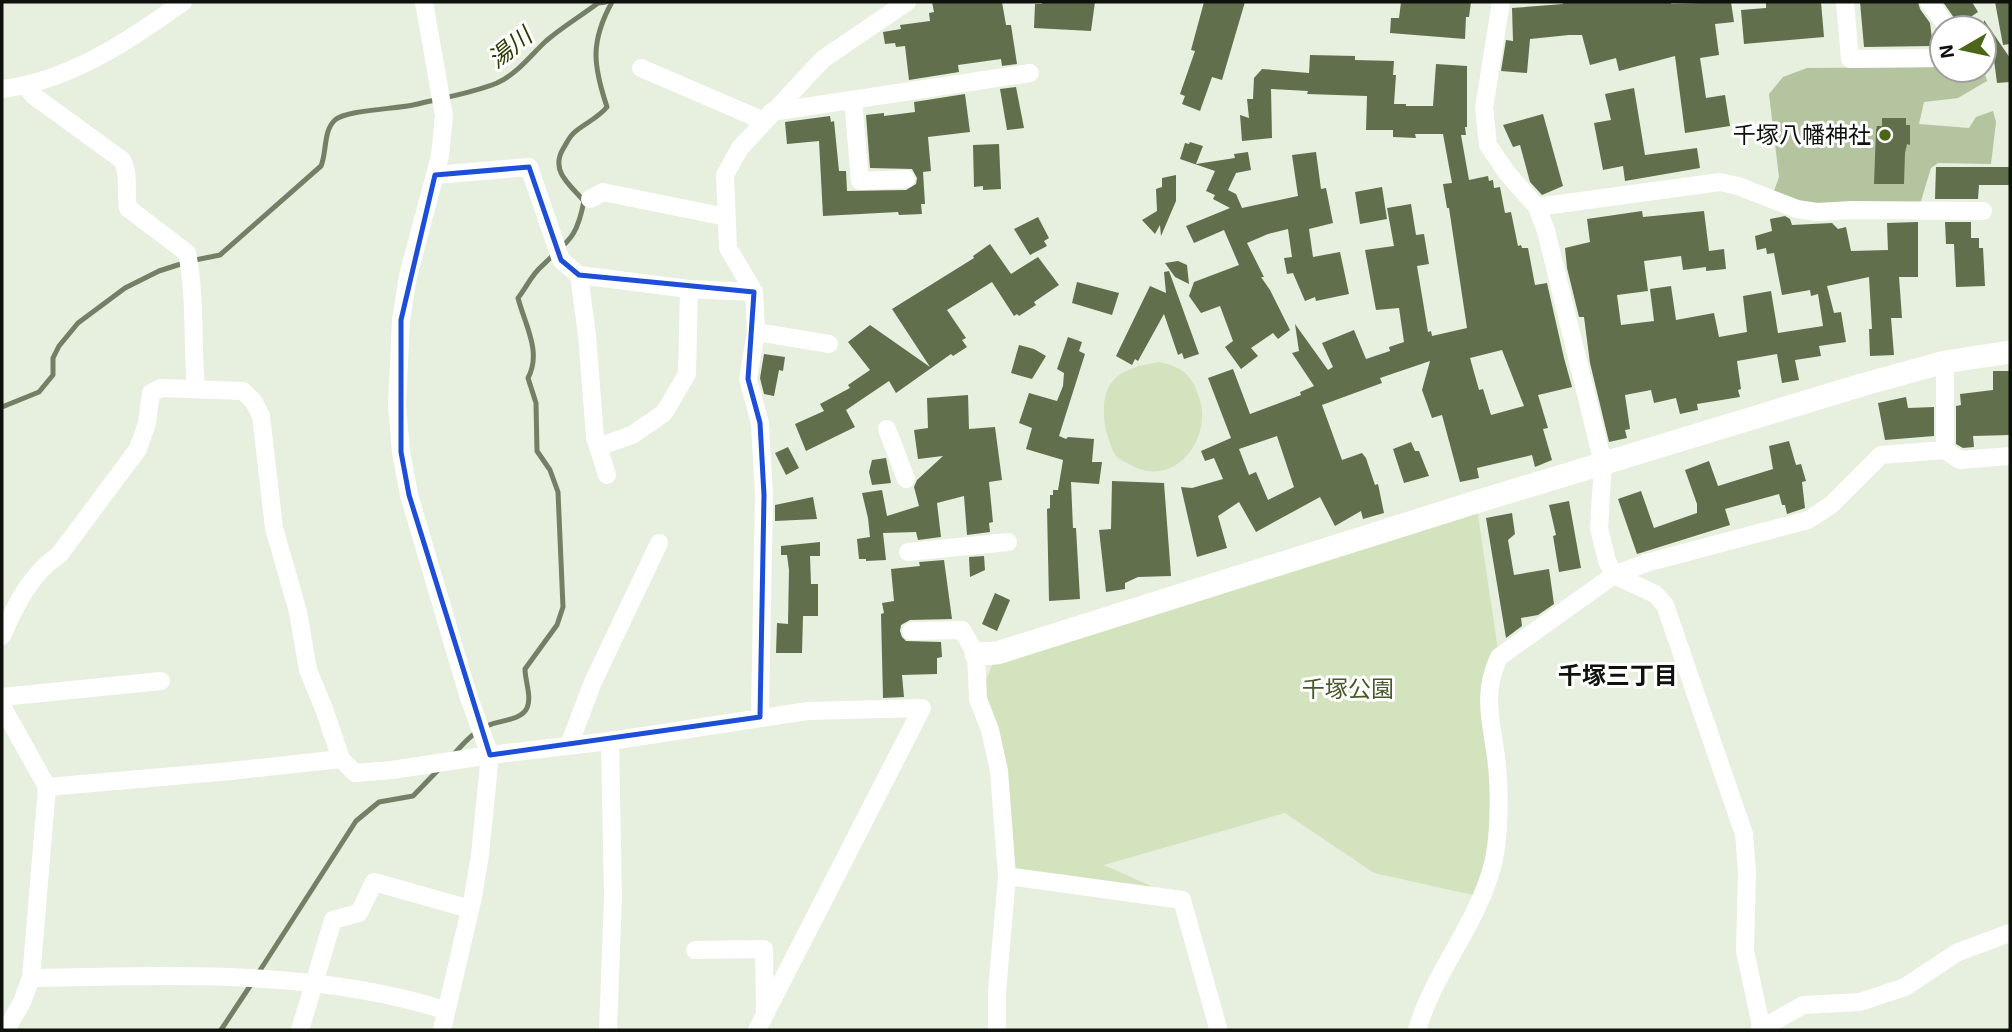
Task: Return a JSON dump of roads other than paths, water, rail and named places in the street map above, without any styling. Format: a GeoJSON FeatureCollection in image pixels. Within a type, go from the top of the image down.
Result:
{"type":"FeatureCollection","features":[{"type":"Feature","properties":{"kind":"street"},"geometry":{"type":"LineString","coordinates":[[2,89],[25,85],[102,55],[183,2]]}},
{"type":"Feature","properties":{"kind":"street"},"geometry":{"type":"LineString","coordinates":[[424,2],[444,116],[440,156],[408,276],[401,320],[397,405],[401,452],[409,495],[469,698],[490,755],[480,855],[442,1030]]}},
{"type":"Feature","properties":{"kind":"street"},"geometry":{"type":"LineString","coordinates":[[760,717],[764,495],[760,423],[748,379],[756,332],[754,292],[728,248],[725,175],[740,148],[823,59],[907,2]]}},
{"type":"Feature","properties":{"kind":"street"},"geometry":{"type":"LineString","coordinates":[[1501,2],[1484,108],[1488,145],[1507,173],[1536,207],[1546,231],[1603,463],[1598,528],[1607,561],[1614,575],[1655,594],[1665,605],[1744,834],[1747,871],[1745,951],[1761,1030],[1803,1004],[1836,1005],[1860,1002],[1905,987],[1958,951],[2010,933]]}},
{"type":"Feature","properties":{"kind":"street"},"geometry":{"type":"LineString","coordinates":[[1845,2],[1850,59],[1928,58]]}},
{"type":"Feature","properties":{"kind":"street"},"geometry":{"type":"LineString","coordinates":[[641,68],[768,117],[853,100],[1030,73]]}},
{"type":"Feature","properties":{"kind":"street"},"geometry":{"type":"LineString","coordinates":[[25,85],[34,96],[122,160],[127,169],[128,208],[187,253],[191,273],[192,347],[196,389]]}},
{"type":"Feature","properties":{"kind":"street"},"geometry":{"type":"LineString","coordinates":[[853,100],[860,181],[906,179]]}},
{"type":"Feature","properties":{"kind":"street"},"geometry":{"type":"LineString","coordinates":[[435,175],[529,167],[561,260],[579,275],[689,289],[754,292]]}},
{"type":"Feature","properties":{"kind":"street"},"geometry":{"type":"LineString","coordinates":[[1536,207],[1720,183],[1738,186],[1797,209],[1816,212],[1983,211]]}},
{"type":"Feature","properties":{"kind":"street"},"geometry":{"type":"LineString","coordinates":[[590,199],[603,192],[726,217]]}},
{"type":"Feature","properties":{"kind":"street"},"geometry":{"type":"LineString","coordinates":[[579,275],[595,437],[607,475]]}},
{"type":"Feature","properties":{"kind":"street"},"geometry":{"type":"LineString","coordinates":[[598,447],[632,435],[664,413],[687,374],[689,289]]}},
{"type":"Feature","properties":{"kind":"street"},"geometry":{"type":"LineString","coordinates":[[756,332],[829,344]]}},
{"type":"Feature","properties":{"kind":"street"},"geometry":{"type":"LineString","coordinates":[[976,654],[997,653],[1852,387],[1945,362],[2010,352]]}},
{"type":"Feature","properties":{"kind":"street"},"geometry":{"type":"LineString","coordinates":[[1945,362],[1945,450]]}},
{"type":"Feature","properties":{"kind":"street"},"geometry":{"type":"LineString","coordinates":[[2,636],[10,616],[42,566],[59,555],[138,450],[148,423],[151,393],[161,388],[243,391],[254,401],[261,415],[274,528],[298,612],[308,670],[341,760],[355,773],[569,744],[610,741],[808,710],[922,708],[763,1025]]}},
{"type":"Feature","properties":{"kind":"street"},"geometry":{"type":"LineString","coordinates":[[887,429],[906,479]]}},
{"type":"Feature","properties":{"kind":"street"},"geometry":{"type":"LineString","coordinates":[[1417,1030],[1436,984],[1482,897],[1493,863],[1497,838],[1496,759],[1488,712],[1491,675],[1499,657],[1614,575],[1646,563],[1808,520],[1831,505],[1881,455],[1945,450],[1959,460],[2010,456]]}},
{"type":"Feature","properties":{"kind":"street"},"geometry":{"type":"LineString","coordinates":[[908,552],[1008,542]]}},
{"type":"Feature","properties":{"kind":"street"},"geometry":{"type":"LineString","coordinates":[[569,744],[593,682],[659,543]]}},
{"type":"Feature","properties":{"kind":"street"},"geometry":{"type":"LineString","coordinates":[[911,631],[962,630],[976,654],[978,699],[990,730],[999,771],[1007,876],[997,992],[997,1030]]}},
{"type":"Feature","properties":{"kind":"street"},"geometry":{"type":"LineString","coordinates":[[2,697],[161,681]]}},
{"type":"Feature","properties":{"kind":"street"},"geometry":{"type":"LineString","coordinates":[[2,706],[47,787],[32,978],[6,1030]]}},
{"type":"Feature","properties":{"kind":"street"},"geometry":{"type":"LineString","coordinates":[[608,1030],[613,897],[610,741]]}},
{"type":"Feature","properties":{"kind":"street"},"geometry":{"type":"LineString","coordinates":[[47,787],[341,760]]}},
{"type":"Feature","properties":{"kind":"street"},"geometry":{"type":"LineString","coordinates":[[1007,876],[1182,900],[1218,1028]]}},
{"type":"Feature","properties":{"kind":"street"},"geometry":{"type":"LineString","coordinates":[[300,1030],[333,920],[359,913],[374,882],[470,909]]}},
{"type":"Feature","properties":{"kind":"street"},"geometry":{"type":"LineString","coordinates":[[695,950],[764,949],[763,1025]]}},
{"type":"Feature","properties":{"kind":"street"},"geometry":{"type":"LineString","coordinates":[[32,978],[238,977],[314,983],[415,1001],[445,1010]]}},
{"type":"Feature","properties":{"kind":"waterway","name":"湯川"},"geometry":{"type":"LineString","coordinates":[[2,407],[39,392],[53,375],[53,358],[59,346],[78,323],[125,288],[159,271],[220,255],[321,166],[327,136],[335,120],[349,114],[455,96],[497,83],[517,70],[558,31],[598,3],[606,2]]}},
{"type":"Feature","properties":{"kind":"waterway"},"geometry":{"type":"LineString","coordinates":[[453,755],[482,729],[515,718],[527,708],[529,699],[525,669],[557,625],[563,607],[558,492],[550,470],[537,451],[536,403],[528,378],[532,368],[533,348],[518,298],[535,273],[570,239],[578,224],[584,201],[563,177],[560,157],[572,135],[607,107],[596,54],[600,29],[612,2]]}},
{"type":"Feature","properties":{"kind":"waterway"},"geometry":{"type":"LineString","coordinates":[[257,975],[356,821],[379,802],[413,796],[441,767]]}},
{"type":"Feature","properties":{"kind":"waterway"},"geometry":{"type":"LineString","coordinates":[[221,1030],[252,983]]}},
{"type":"Feature","properties":{"kind":"place","name":"千塚八幡神社"},"geometry":{"type":"Point","coordinates":[1885,135]}},
{"type":"Feature","properties":{"kind":"district","name":"千塚三丁目"},"geometry":{"type":"Point","coordinates":[1618,676]}},
{"type":"Feature","properties":{"kind":"park label","name":"千塚公園"},"geometry":{"type":"Point","coordinates":[1348,689]}}]}
